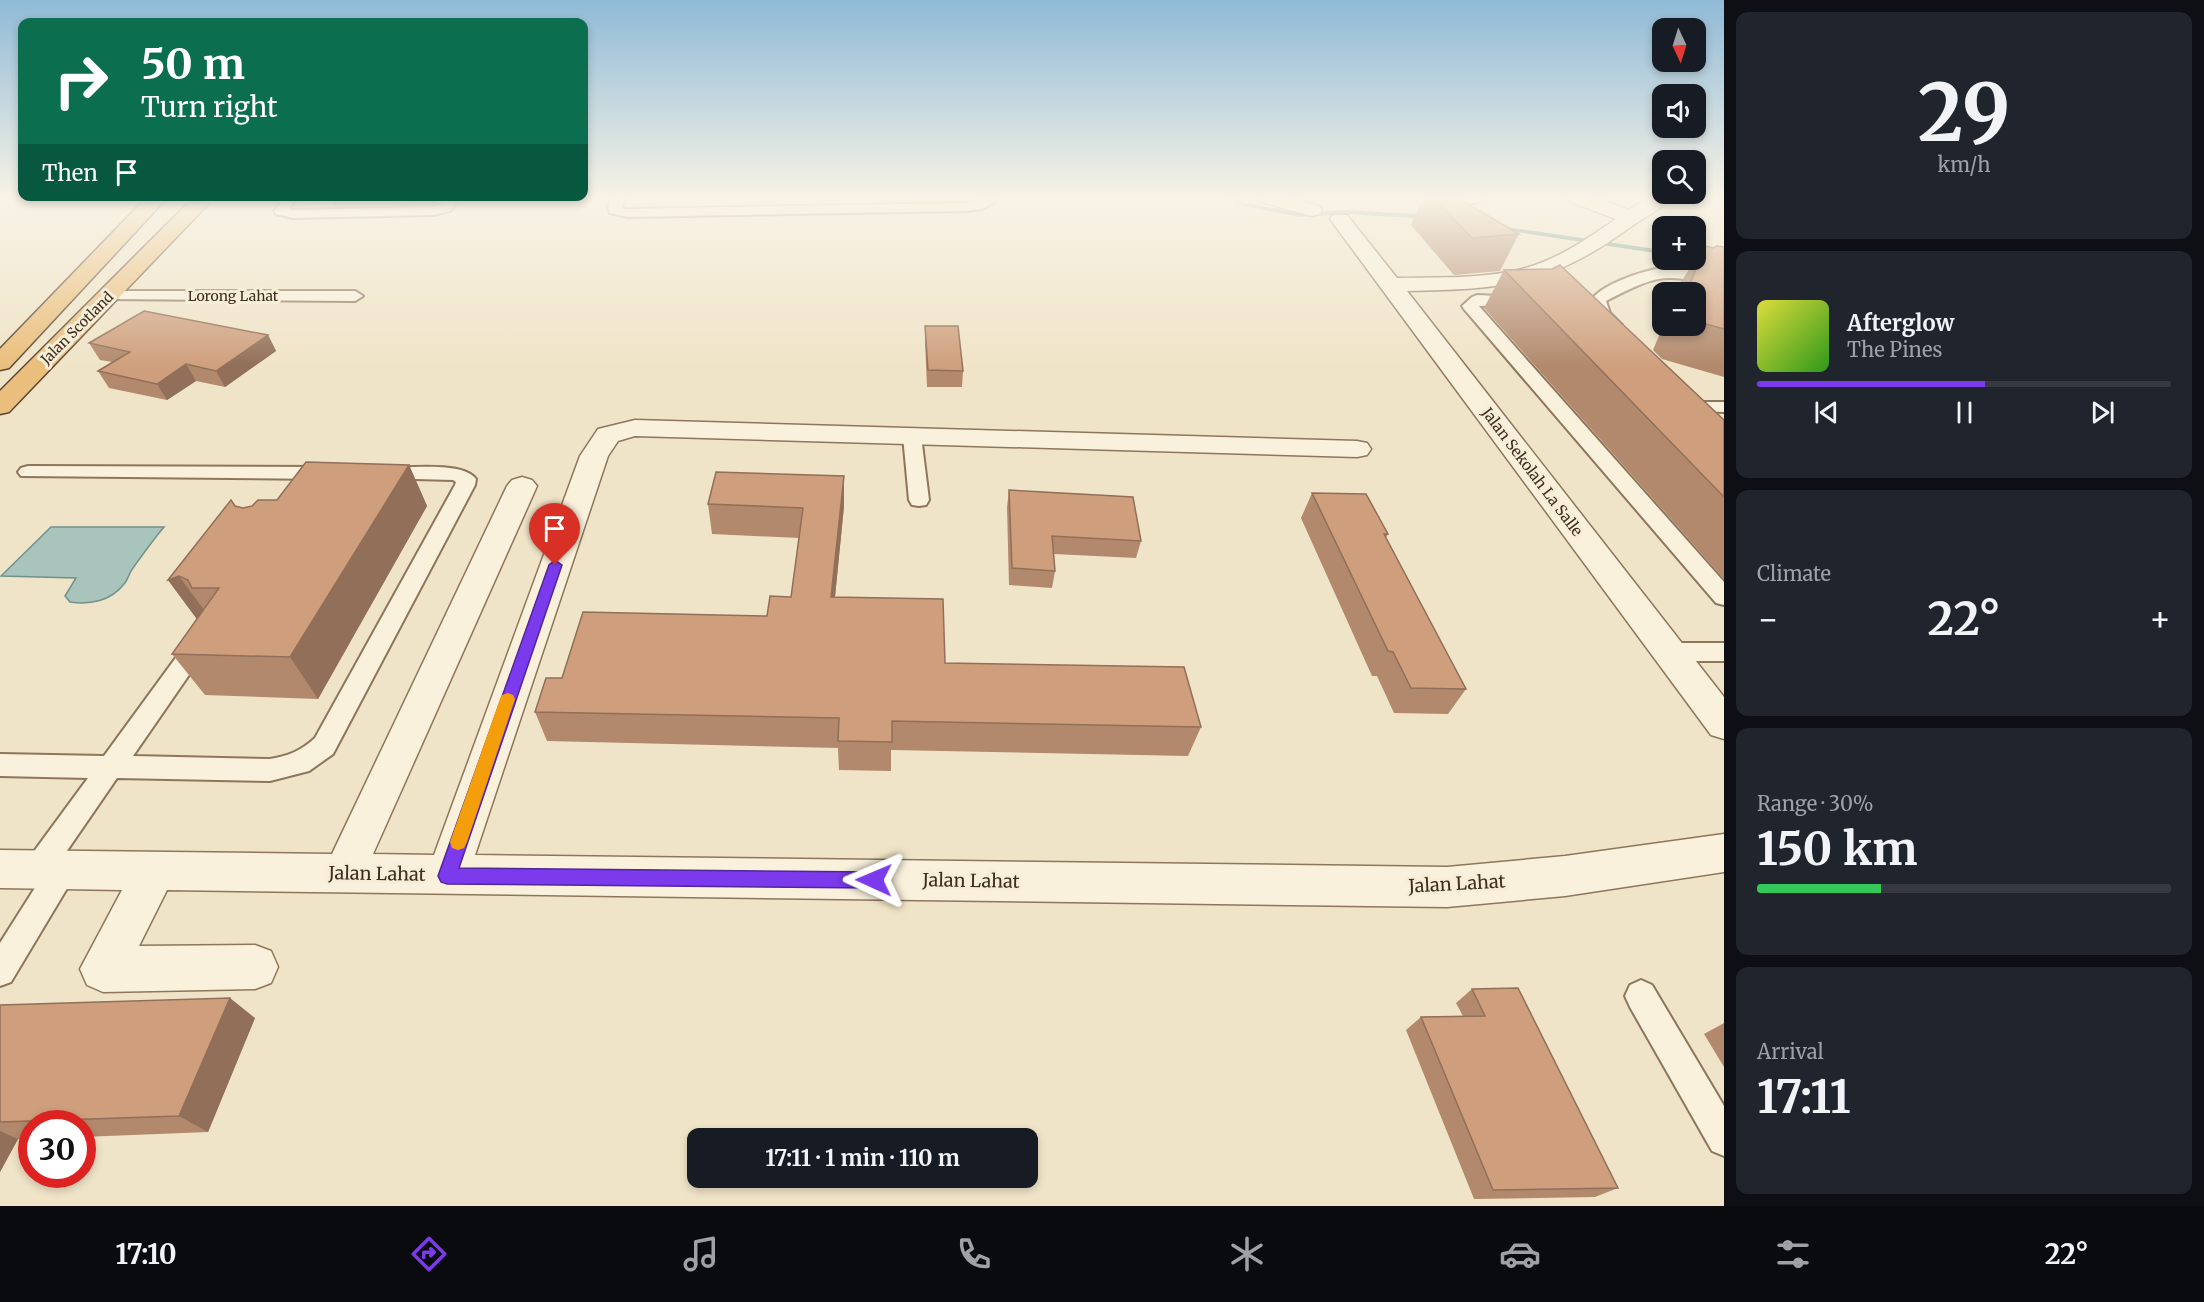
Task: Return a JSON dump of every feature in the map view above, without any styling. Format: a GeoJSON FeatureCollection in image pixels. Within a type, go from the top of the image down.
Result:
{"type":"FeatureCollection","features":[{"type":"Feature","properties":{"kind":"highway","name":"Jalan Scotland"},"geometry":{"type":"LineString","coordinates":[[0,363],[103,254]]}},
{"type":"Feature","properties":{"kind":"highway","name":"Jalan Scotland"},"geometry":{"type":"LineString","coordinates":[[0,406],[150,254]]}},
{"type":"Feature","properties":{"kind":"street","name":"Jalan Sekolah La Salle"},"geometry":{"type":"LineString","coordinates":[[1367,254],[1724,724]]}},
{"type":"Feature","properties":{"kind":"street"},"geometry":{"type":"LineString","coordinates":[[1390,285],[1467,282],[1512,277],[1546,269],[1572,254]]}},
{"type":"Feature","properties":{"kind":"street"},"geometry":{"type":"LineString","coordinates":[[447,876],[594,456],[608,435],[635,428],[1357,449]]}},
{"type":"Feature","properties":{"kind":"street"},"geometry":{"type":"LineString","coordinates":[[344,873],[522,486]]}},
{"type":"Feature","properties":{"kind":"street","name":"Jalan Lahat"},"geometry":{"type":"LineString","coordinates":[[33,870],[1447,887],[1565,876],[1724,853]]}},
{"type":"Feature","properties":{"kind":"street"},"geometry":{"type":"LineString","coordinates":[[154,872],[103,969],[255,967]]}},
{"type":"Feature","properties":{"kind":"lane"},"geometry":{"type":"LineString","coordinates":[[1623,333],[1603,315],[1598,302],[1600,298],[1644,276],[1654,274],[1679,274],[1724,283]]}},
{"type":"Feature","properties":{"kind":"lane","name":"Lorong Lahat"},"geometry":{"type":"LineString","coordinates":[[110,296],[356,296]]}},
{"type":"Feature","properties":{"kind":"lane"},"geometry":{"type":"LineString","coordinates":[[1531,300],[1477,300],[1470,306],[1724,597]]}},
{"type":"Feature","properties":{"kind":"lane"},"geometry":{"type":"LineString","coordinates":[[1695,403],[1720,415]]}},
{"type":"Feature","properties":{"kind":"lane"},"geometry":{"type":"LineString","coordinates":[[912,436],[919,500]]}},
{"type":"Feature","properties":{"kind":"lane"},"geometry":{"type":"LineString","coordinates":[[0,765],[270,770],[294,767],[311,758],[324,746],[466,479],[456,474],[28,472]]}},
{"type":"Feature","properties":{"kind":"lane"},"geometry":{"type":"LineString","coordinates":[[303,492],[316,473]]}},
{"type":"Feature","properties":{"kind":"lane"},"geometry":{"type":"LineString","coordinates":[[0,971],[33,870],[209,630]]}},
{"type":"Feature","properties":{"kind":"lane"},"geometry":{"type":"LineString","coordinates":[[1669,652],[1724,652]]}},
{"type":"Feature","properties":{"kind":"lane"},"geometry":{"type":"LineString","coordinates":[[1641,996],[1724,1139]]}},
{"type":"Feature","properties":{"kind":"water"},"geometry":{"type":"Polygon","coordinates":[[[51,527],[164,527],[119,590],[106,598],[85,603],[70,602],[65,596],[76,578],[1,576],[51,527]]]}},
{"type":"Feature","properties":{"kind":"building"},"geometry":{"type":"Polygon","coordinates":[[[1706,254],[1724,254],[1724,329],[1706,324],[1706,282],[1691,282],[1696,270],[1706,270],[1706,254]]]}},
{"type":"Feature","properties":{"kind":"building"},"geometry":{"type":"Polygon","coordinates":[[[1560,265],[1724,420],[1724,497],[1504,270],[1552,269],[1560,265]]]}},
{"type":"Feature","properties":{"kind":"building"},"geometry":{"type":"Polygon","coordinates":[[[144,311],[268,335],[216,371],[186,364],[157,384],[98,371],[130,352],[89,343],[144,311]]]}},
{"type":"Feature","properties":{"kind":"building"},"geometry":{"type":"Polygon","coordinates":[[[925,326],[958,326],[963,371],[928,370],[925,326]]]}},
{"type":"Feature","properties":{"kind":"building"},"geometry":{"type":"Polygon","coordinates":[[[306,462],[409,465],[290,657],[172,654],[219,588],[192,588],[188,580],[179,576],[168,580],[231,500],[235,506],[243,508],[252,506],[258,500],[277,500],[306,462]]]}},
{"type":"Feature","properties":{"kind":"building"},"geometry":{"type":"Polygon","coordinates":[[[716,472],[844,476],[831,597],[943,599],[945,663],[1184,667],[1201,727],[892,721],[892,742],[838,741],[839,718],[535,712],[546,678],[562,678],[583,612],[767,616],[770,596],[791,597],[803,508],[708,504],[716,472]]]}},
{"type":"Feature","properties":{"kind":"building"},"geometry":{"type":"Polygon","coordinates":[[[1009,490],[1133,497],[1141,541],[1052,536],[1055,571],[1012,568],[1009,490]]]}},
{"type":"Feature","properties":{"kind":"building"},"geometry":{"type":"Polygon","coordinates":[[[1312,493],[1366,494],[1388,534],[1384,534],[1466,689],[1411,688],[1393,652],[1388,651],[1312,493]]]}},
{"type":"Feature","properties":{"kind":"building"},"geometry":{"type":"Polygon","coordinates":[[[1518,988],[1618,1188],[1493,1190],[1421,1017],[1485,1016],[1472,989],[1518,988]]]}},
{"type":"Feature","properties":{"kind":"building"},"geometry":{"type":"Polygon","coordinates":[[[230,998],[179,1116],[96,1119],[96,1110],[18,1110],[18,1121],[0,1122],[0,1005],[230,998]]]}},
{"type":"Feature","properties":{"kind":"waterway"},"geometry":{"type":"LineString","coordinates":[[1706,259],[1724,262]]}},
{"type":"Feature","properties":{"kind":"slow traffic"},"geometry":{"type":"LineString","coordinates":[[458,842],[508,699]]}},
{"type":"Feature","properties":{"kind":"route"},"geometry":{"type":"LineString","coordinates":[[555,565],[447,876],[874,880]]}}]}
